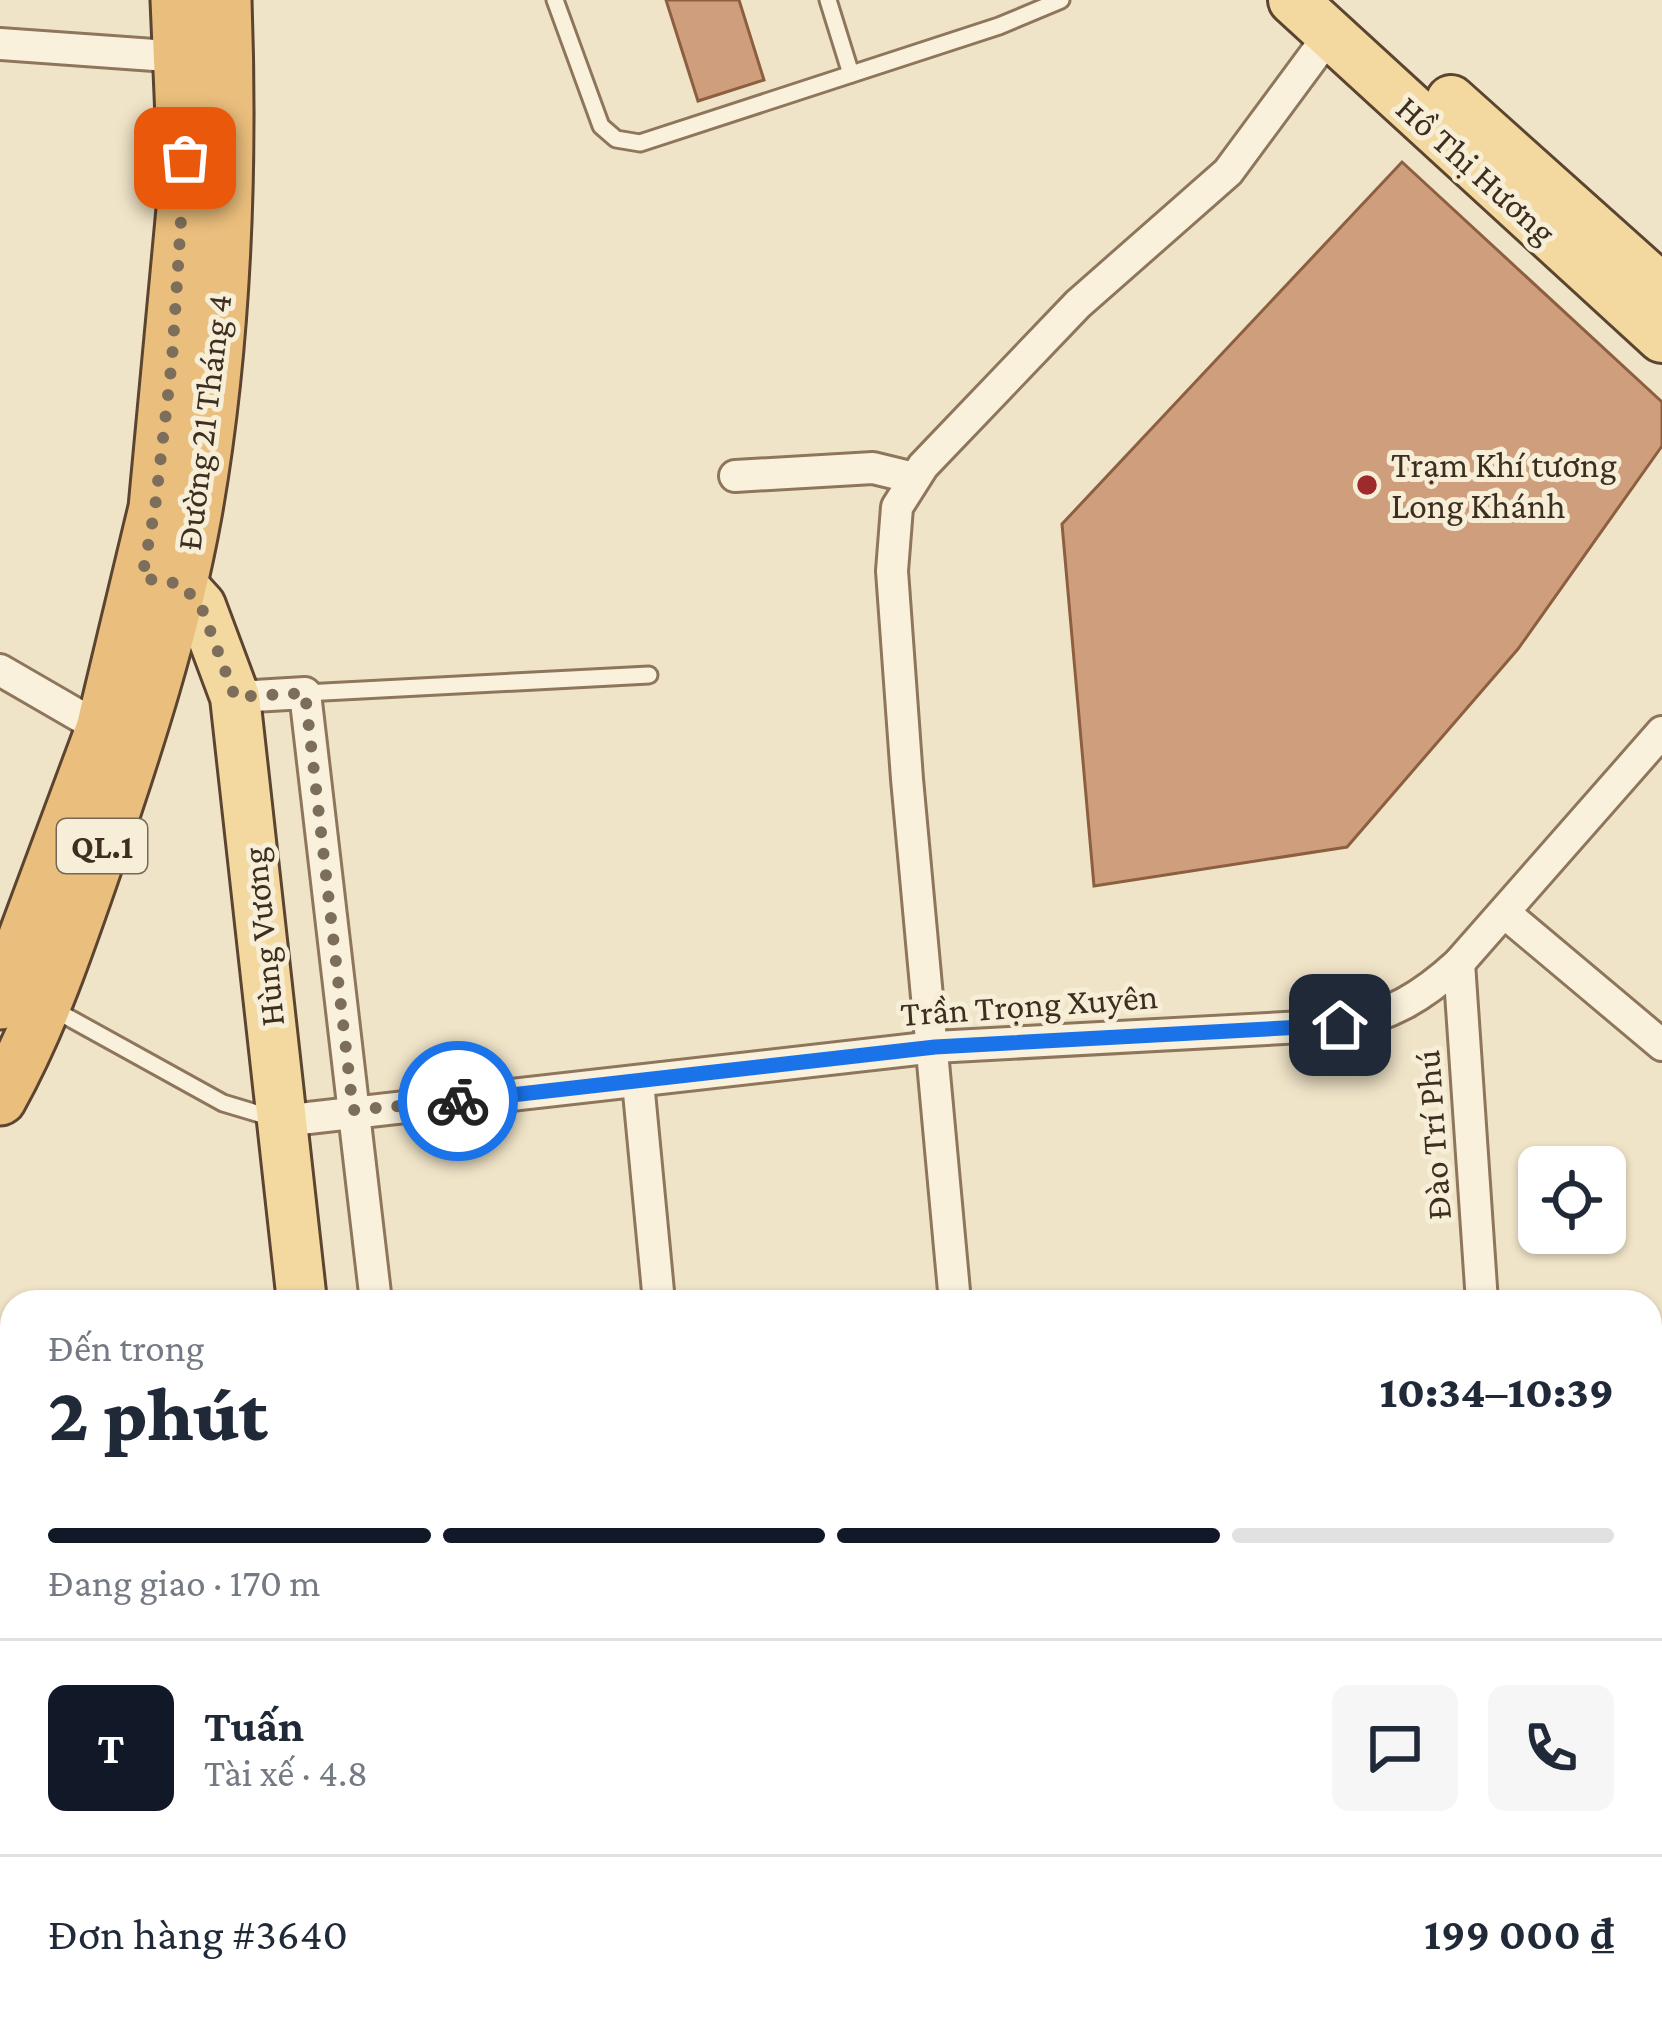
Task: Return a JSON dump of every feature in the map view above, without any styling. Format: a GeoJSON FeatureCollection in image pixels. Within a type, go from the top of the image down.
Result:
{"type":"FeatureCollection","features":[{"type":"Feature","properties":{"kind":"highway","name":"Đường 21 Tháng 4"},"geometry":{"type":"LineString","coordinates":[[23,1004],[124,782],[161,581],[157,490],[185,188],[177,0]]}},
{"type":"Feature","properties":{"kind":"highway","name":"Đường 21 Tháng 4"},"geometry":{"type":"LineString","coordinates":[[0,1099],[102,729],[161,581],[205,450],[230,139],[225,0]]}},
{"type":"Feature","properties":{"kind":"main road","name":"Hồ Thị Hương"},"geometry":{"type":"LineString","coordinates":[[1293,0],[1334,17],[1662,289]]}},
{"type":"Feature","properties":{"kind":"main road","name":"Hồ Thị Hương"},"geometry":{"type":"LineString","coordinates":[[1334,17],[1662,338]]}},
{"type":"Feature","properties":{"kind":"main road","name":"Hùng Vương"},"geometry":{"type":"LineString","coordinates":[[161,581],[201,606],[235,697],[301,1290]]}},
{"type":"Feature","properties":{"kind":"street"},"geometry":{"type":"LineString","coordinates":[[955,1290],[907,779],[892,572],[897,507],[914,478],[1078,304],[1217,184],[1253,142],[1334,17]]}},
{"type":"Feature","properties":{"kind":"street"},"geometry":{"type":"LineString","coordinates":[[0,44],[182,57]]}},
{"type":"Feature","properties":{"kind":"street"},"geometry":{"type":"LineString","coordinates":[[735,476],[873,468],[914,478]]}},
{"type":"Feature","properties":{"kind":"street"},"geometry":{"type":"LineString","coordinates":[[0,670],[102,729]]}},
{"type":"Feature","properties":{"kind":"street"},"geometry":{"type":"LineString","coordinates":[[235,697],[305,693],[375,1290]]}},
{"type":"Feature","properties":{"kind":"street","name":"Trần Trọng Xuyên"},"geometry":{"type":"LineString","coordinates":[[282,1121],[935,1047],[1340,1025],[1401,1008],[1459,963],[1506,914],[1662,732]]}},
{"type":"Feature","properties":{"kind":"street"},"geometry":{"type":"LineString","coordinates":[[1506,914],[1662,1045]]}},
{"type":"Feature","properties":{"kind":"street","name":"Đào Trí Phú"},"geometry":{"type":"LineString","coordinates":[[1459,963],[1481,1290]]}},
{"type":"Feature","properties":{"kind":"street"},"geometry":{"type":"LineString","coordinates":[[638,1082],[658,1290]]}},
{"type":"Feature","properties":{"kind":"lane"},"geometry":{"type":"LineString","coordinates":[[554,0],[596,116],[608,134],[628,143],[640,143],[999,26],[1060,0]]}},
{"type":"Feature","properties":{"kind":"lane"},"geometry":{"type":"LineString","coordinates":[[828,0],[851,74]]}},
{"type":"Feature","properties":{"kind":"lane"},"geometry":{"type":"LineString","coordinates":[[305,693],[649,675]]}},
{"type":"Feature","properties":{"kind":"lane"},"geometry":{"type":"LineString","coordinates":[[23,1004],[223,1102],[282,1121]]}},
{"type":"Feature","properties":{"kind":"building"},"geometry":{"type":"Polygon","coordinates":[[[666,0],[739,0],[764,80],[698,101],[666,0]]]}},
{"type":"Feature","properties":{"kind":"building","name":"Trạm Khí tương Long Khánh"},"geometry":{"type":"Polygon","coordinates":[[[1402,162],[1662,402],[1662,446],[1518,649],[1347,847],[1094,886],[1062,524],[1402,162]]]}},
{"type":"Feature","properties":{"kind":"way so far"},"geometry":{"type":"LineString","coordinates":[[185,158],[172,360],[142,578],[181,584],[201,606],[235,697],[305,693],[353,1110],[458,1101]]}},
{"type":"Feature","properties":{"kind":"place","name":"Trạm Khí tương Long Khánh"},"geometry":{"type":"Point","coordinates":[1367,485]}},
{"type":"Feature","properties":{"kind":"route"},"geometry":{"type":"LineString","coordinates":[[458,1101],[935,1047],[1340,1025]]}}]}
